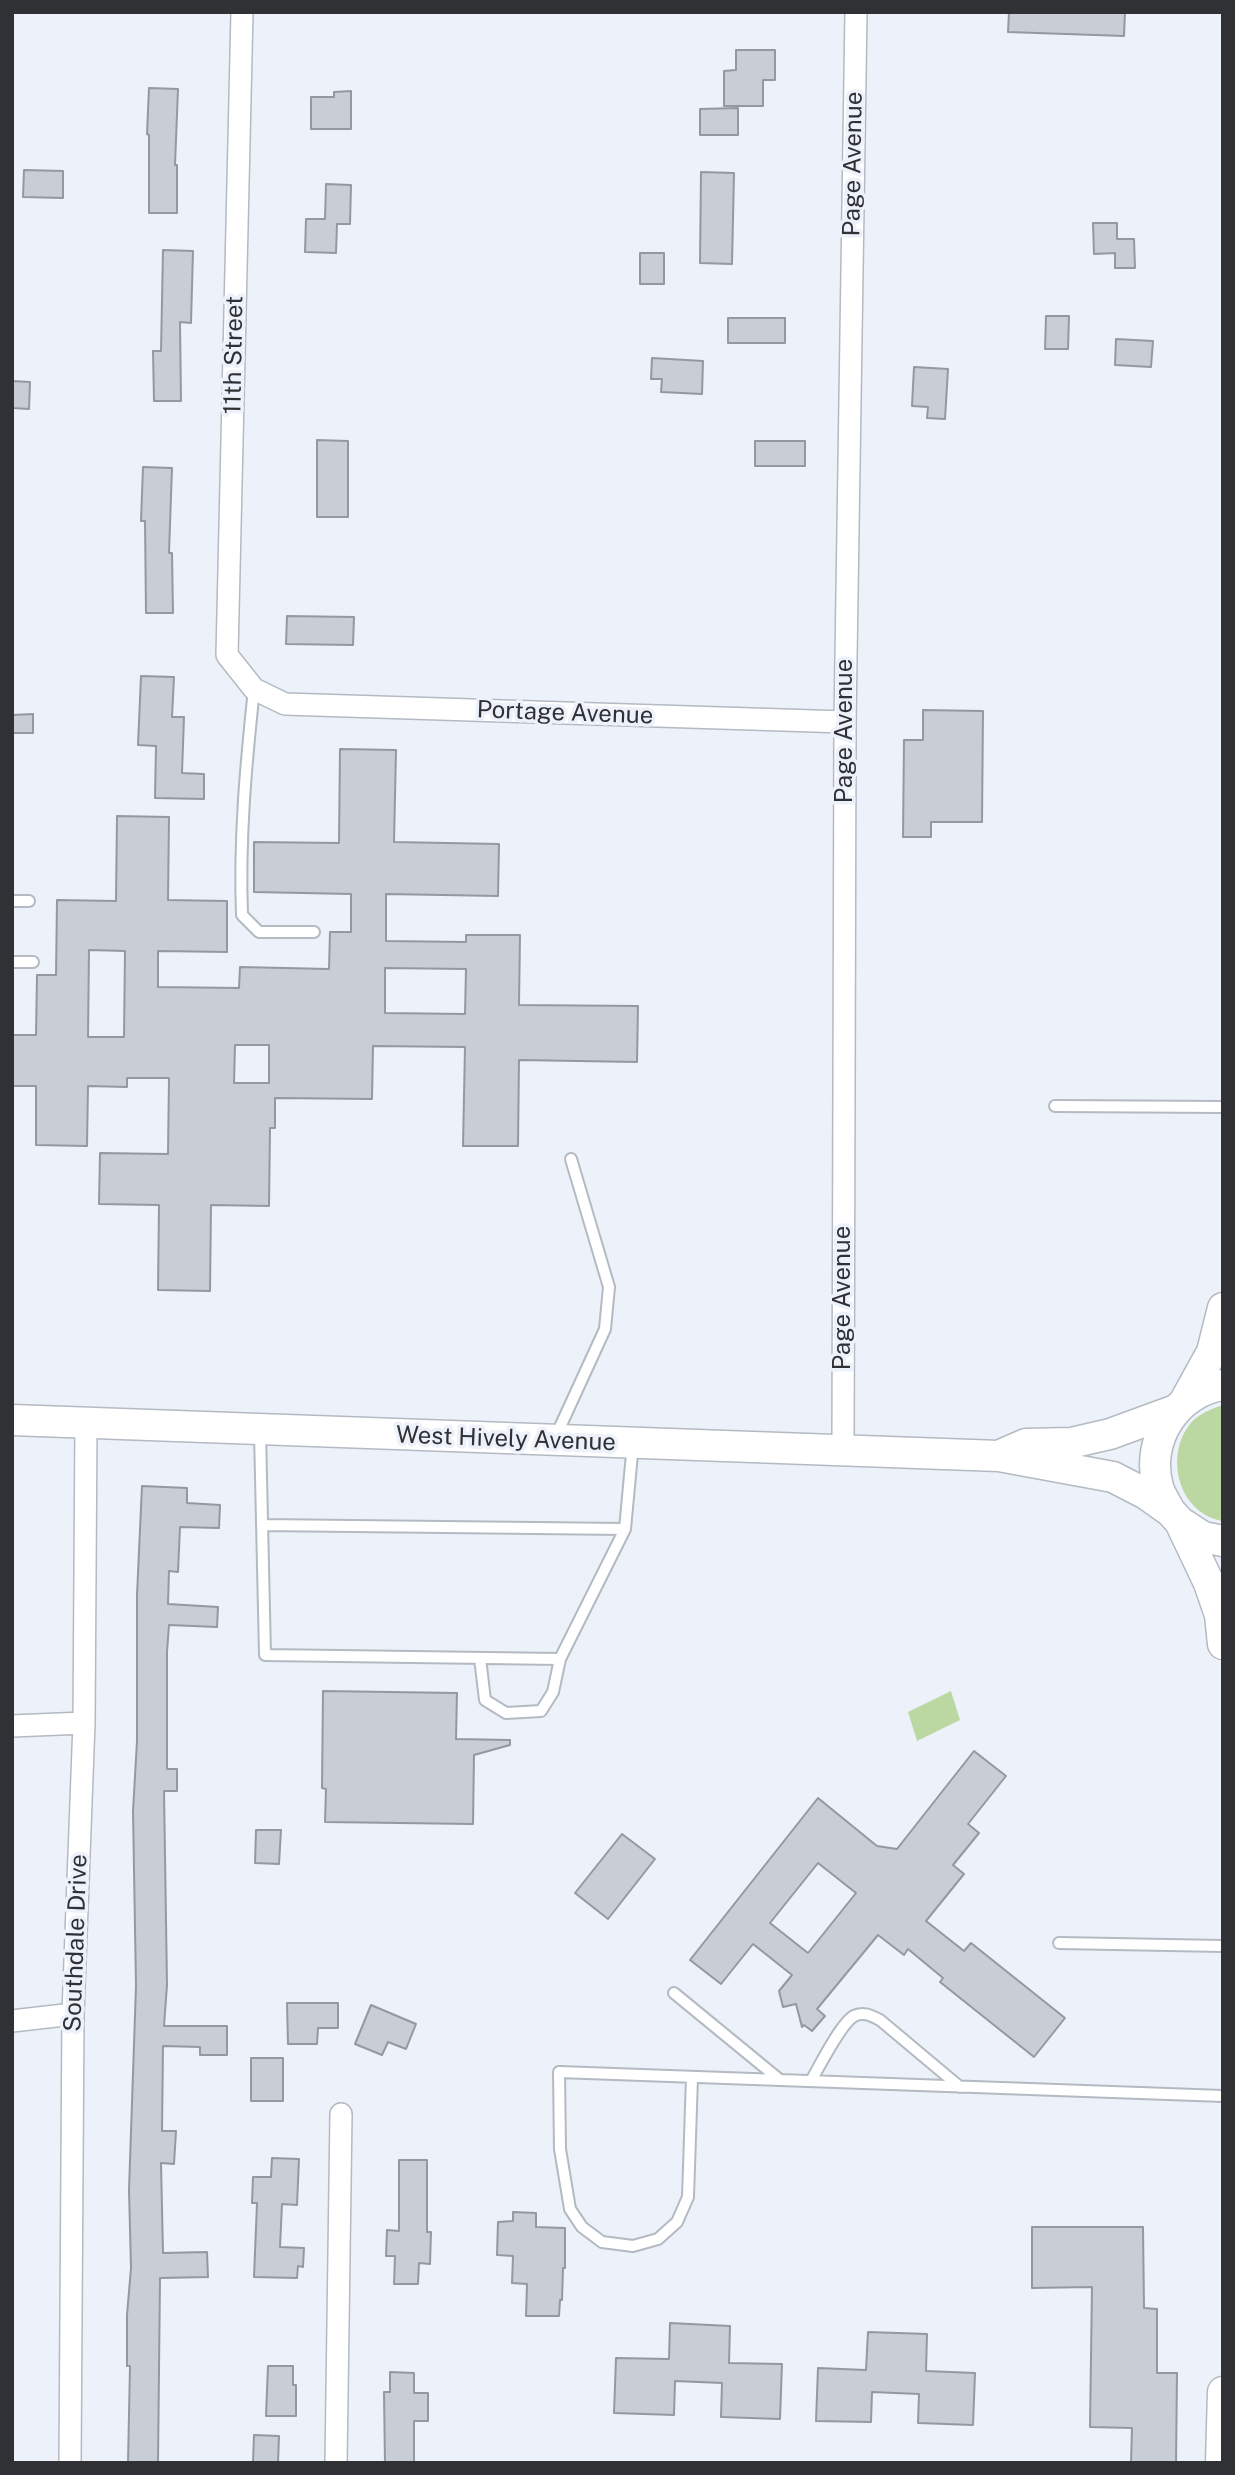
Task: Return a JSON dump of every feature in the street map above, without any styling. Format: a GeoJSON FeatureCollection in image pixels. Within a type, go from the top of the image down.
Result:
{"type":"FeatureCollection","features":[{"type":"Feature","properties":{"kind":"street","name":"11th Street"},"geometry":{"type":"LineString","coordinates":[[242,12],[228,655],[254,689]]}},
{"type":"Feature","properties":{"kind":"street","name":"Page Avenue"},"geometry":{"type":"LineString","coordinates":[[843,1450],[845,722],[856,12]]}},
{"type":"Feature","properties":{"kind":"street","name":"Portage Avenue"},"geometry":{"type":"LineString","coordinates":[[254,689],[285,704],[845,722]]}},
{"type":"Feature","properties":{"kind":"street"},"geometry":{"type":"LineString","coordinates":[[1223,1308],[1212,1352],[1160,1435],[1154,1461],[1158,1487],[1209,1583],[1220,1615],[1223,1644]]}},
{"type":"Feature","properties":{"kind":"street"},"geometry":{"type":"LineString","coordinates":[[999,1456],[1026,1444],[1071,1443],[1110,1434],[1180,1405],[1210,1387],[1223,1385]]}},
{"type":"Feature","properties":{"kind":"street","name":"West Hively Avenue"},"geometry":{"type":"LineString","coordinates":[[12,1420],[999,1456]]}},
{"type":"Feature","properties":{"kind":"street","name":"Southdale Drive"},"geometry":{"type":"LineString","coordinates":[[70,2463],[74,2014],[84,1724],[86,1423]]}},
{"type":"Feature","properties":{"kind":"street"},"geometry":{"type":"LineString","coordinates":[[999,1456],[1113,1477],[1146,1494],[1203,1537],[1223,1541]]}},
{"type":"Feature","properties":{"kind":"street"},"geometry":{"type":"LineString","coordinates":[[12,1726],[84,1724]]}},
{"type":"Feature","properties":{"kind":"street"},"geometry":{"type":"LineString","coordinates":[[12,2021],[74,2014]]}},
{"type":"Feature","properties":{"kind":"street"},"geometry":{"type":"LineString","coordinates":[[336,2463],[341,2114]]}},
{"type":"Feature","properties":{"kind":"street"},"geometry":{"type":"LineString","coordinates":[[1221,2463],[1223,2392]]}},
{"type":"Feature","properties":{"kind":"lane"},"geometry":{"type":"LineString","coordinates":[[254,689],[245,766],[240,873],[242,915],[259,932],[314,932]]}},
{"type":"Feature","properties":{"kind":"lane"},"geometry":{"type":"LineString","coordinates":[[12,901],[29,901]]}},
{"type":"Feature","properties":{"kind":"lane"},"geometry":{"type":"LineString","coordinates":[[12,962],[33,962]]}},
{"type":"Feature","properties":{"kind":"lane"},"geometry":{"type":"LineString","coordinates":[[1055,1106],[1223,1107]]}},
{"type":"Feature","properties":{"kind":"lane"},"geometry":{"type":"LineString","coordinates":[[554,1440],[605,1329],[610,1287],[571,1159]]}},
{"type":"Feature","properties":{"kind":"lane"},"geometry":{"type":"LineString","coordinates":[[260,1429],[265,1655],[560,1659]]}},
{"type":"Feature","properties":{"kind":"lane"},"geometry":{"type":"LineString","coordinates":[[480,1658],[485,1700],[506,1713],[541,1711],[553,1692],[560,1659],[625,1529],[634,1443]]}},
{"type":"Feature","properties":{"kind":"lane"},"geometry":{"type":"LineString","coordinates":[[262,1525],[625,1529]]}},
{"type":"Feature","properties":{"kind":"lane"},"geometry":{"type":"LineString","coordinates":[[1059,1943],[1223,1946]]}},
{"type":"Feature","properties":{"kind":"lane"},"geometry":{"type":"LineString","coordinates":[[674,1993],[780,2080]]}},
{"type":"Feature","properties":{"kind":"lane"},"geometry":{"type":"LineString","coordinates":[[811,2081],[846,2022],[856,2014],[868,2014],[880,2020],[960,2087]]}},
{"type":"Feature","properties":{"kind":"lane"},"geometry":{"type":"LineString","coordinates":[[692,2077],[688,2197],[677,2222],[658,2239],[633,2246],[602,2242],[582,2227],[570,2209],[560,2149],[559,2072],[1223,2096]]}},
{"type":"Feature","properties":{"kind":"green space"},"geometry":{"type":"Polygon","coordinates":[[[1223,1405],[1223,1521],[1196,1508],[1186,1496],[1177,1467],[1182,1437],[1190,1424],[1209,1410],[1223,1405]]]}},
{"type":"Feature","properties":{"kind":"green space"},"geometry":{"type":"Polygon","coordinates":[[[951,1691],[960,1720],[917,1741],[908,1712],[951,1691]]]}},
{"type":"Feature","properties":{"kind":"building"},"geometry":{"type":"Polygon","coordinates":[[[1009,12],[1125,12],[1124,36],[1008,32],[1009,12]]]}},
{"type":"Feature","properties":{"kind":"building"},"geometry":{"type":"Polygon","coordinates":[[[736,50],[775,50],[775,80],[763,80],[763,106],[724,106],[724,71],[736,70],[736,50]]]}},
{"type":"Feature","properties":{"kind":"building"},"geometry":{"type":"Polygon","coordinates":[[[149,88],[178,89],[175,165],[177,213],[149,213],[149,88]]]}},
{"type":"Feature","properties":{"kind":"building"},"geometry":{"type":"Polygon","coordinates":[[[351,91],[351,129],[311,129],[311,97],[334,97],[334,92],[351,91]]]}},
{"type":"Feature","properties":{"kind":"building"},"geometry":{"type":"Polygon","coordinates":[[[738,108],[738,135],[700,135],[700,109],[738,108]]]}},
{"type":"Feature","properties":{"kind":"building"},"geometry":{"type":"Polygon","coordinates":[[[24,170],[63,171],[63,198],[23,197],[24,170]]]}},
{"type":"Feature","properties":{"kind":"building"},"geometry":{"type":"Polygon","coordinates":[[[701,172],[734,173],[732,264],[700,263],[701,172]]]}},
{"type":"Feature","properties":{"kind":"building"},"geometry":{"type":"Polygon","coordinates":[[[326,184],[351,185],[350,224],[337,224],[336,253],[305,252],[306,219],[325,219],[326,184]]]}},
{"type":"Feature","properties":{"kind":"building"},"geometry":{"type":"Polygon","coordinates":[[[1093,223],[1117,223],[1117,239],[1134,239],[1135,268],[1115,268],[1115,253],[1094,254],[1093,223]]]}},
{"type":"Feature","properties":{"kind":"building"},"geometry":{"type":"Polygon","coordinates":[[[163,250],[193,251],[191,323],[180,322],[181,401],[154,401],[153,351],[161,351],[163,250]]]}},
{"type":"Feature","properties":{"kind":"building"},"geometry":{"type":"Polygon","coordinates":[[[640,253],[664,253],[664,284],[640,284],[640,253]]]}},
{"type":"Feature","properties":{"kind":"building"},"geometry":{"type":"Polygon","coordinates":[[[1046,316],[1069,316],[1068,349],[1045,349],[1046,316]]]}},
{"type":"Feature","properties":{"kind":"building"},"geometry":{"type":"Polygon","coordinates":[[[728,318],[785,318],[785,343],[728,343],[728,318]]]}},
{"type":"Feature","properties":{"kind":"building"},"geometry":{"type":"Polygon","coordinates":[[[1116,339],[1153,341],[1151,367],[1115,365],[1116,339]]]}},
{"type":"Feature","properties":{"kind":"building"},"geometry":{"type":"Polygon","coordinates":[[[652,358],[703,361],[702,394],[661,392],[662,379],[651,379],[652,358]]]}},
{"type":"Feature","properties":{"kind":"building"},"geometry":{"type":"Polygon","coordinates":[[[914,367],[948,369],[945,419],[927,418],[928,407],[912,406],[914,367]]]}},
{"type":"Feature","properties":{"kind":"building"},"geometry":{"type":"Polygon","coordinates":[[[12,381],[30,382],[29,409],[12,408],[12,381]]]}},
{"type":"Feature","properties":{"kind":"building"},"geometry":{"type":"Polygon","coordinates":[[[317,440],[348,441],[348,517],[317,517],[317,440]]]}},
{"type":"Feature","properties":{"kind":"building"},"geometry":{"type":"Polygon","coordinates":[[[755,441],[805,441],[805,466],[755,466],[755,441]]]}},
{"type":"Feature","properties":{"kind":"building"},"geometry":{"type":"Polygon","coordinates":[[[143,467],[172,468],[169,553],[172,553],[173,613],[146,613],[145,521],[141,521],[143,467]]]}},
{"type":"Feature","properties":{"kind":"building"},"geometry":{"type":"Polygon","coordinates":[[[287,616],[354,617],[353,645],[286,644],[287,616]]]}},
{"type":"Feature","properties":{"kind":"building"},"geometry":{"type":"Polygon","coordinates":[[[141,676],[174,677],[172,717],[184,717],[182,773],[204,774],[204,799],[155,798],[156,746],[138,745],[141,676]]]}},
{"type":"Feature","properties":{"kind":"building"},"geometry":{"type":"Polygon","coordinates":[[[923,710],[983,711],[982,822],[931,822],[931,837],[903,837],[904,740],[923,740],[923,710]]]}},
{"type":"Feature","properties":{"kind":"building"},"geometry":{"type":"Polygon","coordinates":[[[33,714],[33,733],[12,733],[12,715],[33,714]]]}},
{"type":"Feature","properties":{"kind":"building"},"geometry":{"type":"Polygon","coordinates":[[[340,749],[396,750],[394,842],[499,844],[498,896],[386,894],[386,941],[466,942],[466,935],[520,935],[519,1005],[638,1006],[637,1062],[519,1060],[518,1146],[463,1146],[465,1047],[373,1046],[372,1099],[275,1098],[275,1128],[270,1128],[269,1206],[211,1205],[210,1291],[158,1290],[159,1205],[99,1204],[100,1153],[168,1154],[169,1078],[127,1078],[127,1087],[88,1086],[87,1146],[36,1145],[36,1086],[12,1086],[12,1035],[36,1035],[37,975],[56,975],[57,900],[116,901],[117,816],[169,817],[168,900],[227,901],[227,952],[158,951],[158,987],[239,988],[240,967],[329,969],[330,932],[351,932],[351,894],[254,892],[254,842],[339,843],[340,749]],[[89,950],[88,1037],[124,1037],[125,951],[89,950]],[[385,968],[385,1013],[465,1014],[466,969],[385,968]],[[235,1045],[234,1083],[269,1083],[269,1045],[235,1045]]]}},
{"type":"Feature","properties":{"kind":"building"},"geometry":{"type":"Polygon","coordinates":[[[142,1486],[187,1488],[187,1503],[220,1505],[219,1528],[180,1527],[178,1572],[169,1571],[168,1604],[218,1607],[217,1627],[169,1625],[167,1769],[177,1769],[177,1791],[164,1791],[167,1985],[164,2026],[227,2026],[227,2055],[200,2055],[200,2047],[163,2046],[162,2131],[176,2131],[174,2164],[161,2163],[163,2253],[207,2252],[208,2277],[160,2278],[158,2463],[128,2463],[130,2366],[127,2366],[127,2315],[131,2268],[129,2190],[136,1986],[133,1811],[142,1486]]]}},
{"type":"Feature","properties":{"kind":"building"},"geometry":{"type":"Polygon","coordinates":[[[323,1691],[457,1693],[456,1739],[510,1740],[510,1745],[474,1755],[473,1824],[325,1822],[326,1789],[322,1788],[323,1691]]]}},
{"type":"Feature","properties":{"kind":"building"},"geometry":{"type":"Polygon","coordinates":[[[974,1751],[1006,1776],[968,1824],[979,1833],[953,1865],[964,1874],[926,1921],[964,1951],[971,1943],[1065,2018],[1034,2057],[940,1982],[943,1978],[908,1949],[904,1955],[878,1935],[817,2009],[825,2016],[812,2031],[804,2025],[802,2027],[796,2004],[783,2007],[779,1991],[792,1975],[753,1944],[721,1984],[690,1960],[818,1798],[877,1846],[897,1849],[974,1751]],[[818,1863],[770,1923],[808,1953],[856,1893],[818,1863]]]}},
{"type":"Feature","properties":{"kind":"building"},"geometry":{"type":"Polygon","coordinates":[[[256,1830],[281,1830],[279,1864],[255,1863],[256,1830]]]}},
{"type":"Feature","properties":{"kind":"building"},"geometry":{"type":"Polygon","coordinates":[[[622,1834],[655,1859],[608,1919],[575,1893],[622,1834]]]}},
{"type":"Feature","properties":{"kind":"building"},"geometry":{"type":"Polygon","coordinates":[[[287,2003],[338,2003],[338,2028],[318,2028],[317,2044],[288,2044],[287,2003]]]}},
{"type":"Feature","properties":{"kind":"building"},"geometry":{"type":"Polygon","coordinates":[[[371,2005],[416,2024],[406,2049],[388,2042],[382,2055],[355,2044],[371,2005]]]}},
{"type":"Feature","properties":{"kind":"building"},"geometry":{"type":"Polygon","coordinates":[[[251,2058],[283,2058],[283,2101],[251,2101],[251,2058]]]}},
{"type":"Feature","properties":{"kind":"building"},"geometry":{"type":"Polygon","coordinates":[[[272,2158],[299,2159],[297,2205],[282,2204],[280,2247],[304,2248],[303,2267],[298,2266],[297,2278],[254,2277],[257,2203],[252,2203],[253,2177],[271,2177],[272,2158]]]}},
{"type":"Feature","properties":{"kind":"building"},"geometry":{"type":"Polygon","coordinates":[[[399,2160],[427,2160],[430,2264],[419,2263],[418,2284],[394,2284],[395,2256],[386,2256],[387,2230],[399,2231],[399,2160]]]}},
{"type":"Feature","properties":{"kind":"building"},"geometry":{"type":"Polygon","coordinates":[[[513,2212],[536,2213],[536,2227],[565,2228],[565,2268],[559,2316],[526,2316],[527,2284],[512,2283],[513,2256],[497,2255],[498,2222],[513,2221],[513,2212]]]}},
{"type":"Feature","properties":{"kind":"building"},"geometry":{"type":"Polygon","coordinates":[[[1032,2227],[1143,2227],[1144,2308],[1157,2309],[1157,2373],[1177,2373],[1176,2463],[1131,2463],[1132,2428],[1090,2427],[1092,2287],[1032,2288],[1032,2227]]]}},
{"type":"Feature","properties":{"kind":"building"},"geometry":{"type":"Polygon","coordinates":[[[670,2323],[730,2326],[729,2363],[782,2364],[780,2419],[721,2417],[722,2383],[675,2381],[674,2415],[614,2413],[616,2358],[669,2359],[670,2323]]]}},
{"type":"Feature","properties":{"kind":"building"},"geometry":{"type":"Polygon","coordinates":[[[868,2332],[927,2334],[926,2371],[975,2373],[973,2425],[918,2423],[919,2394],[872,2392],[871,2422],[816,2421],[818,2368],[866,2370],[868,2332]]]}},
{"type":"Feature","properties":{"kind":"building"},"geometry":{"type":"Polygon","coordinates":[[[268,2366],[293,2366],[296,2416],[266,2416],[268,2366]]]}},
{"type":"Feature","properties":{"kind":"building"},"geometry":{"type":"Polygon","coordinates":[[[390,2372],[414,2373],[414,2393],[428,2393],[428,2421],[414,2421],[414,2463],[385,2463],[384,2392],[390,2392],[390,2372]]]}},
{"type":"Feature","properties":{"kind":"building"},"geometry":{"type":"Polygon","coordinates":[[[254,2435],[279,2436],[278,2463],[253,2463],[254,2435]]]}}]}
